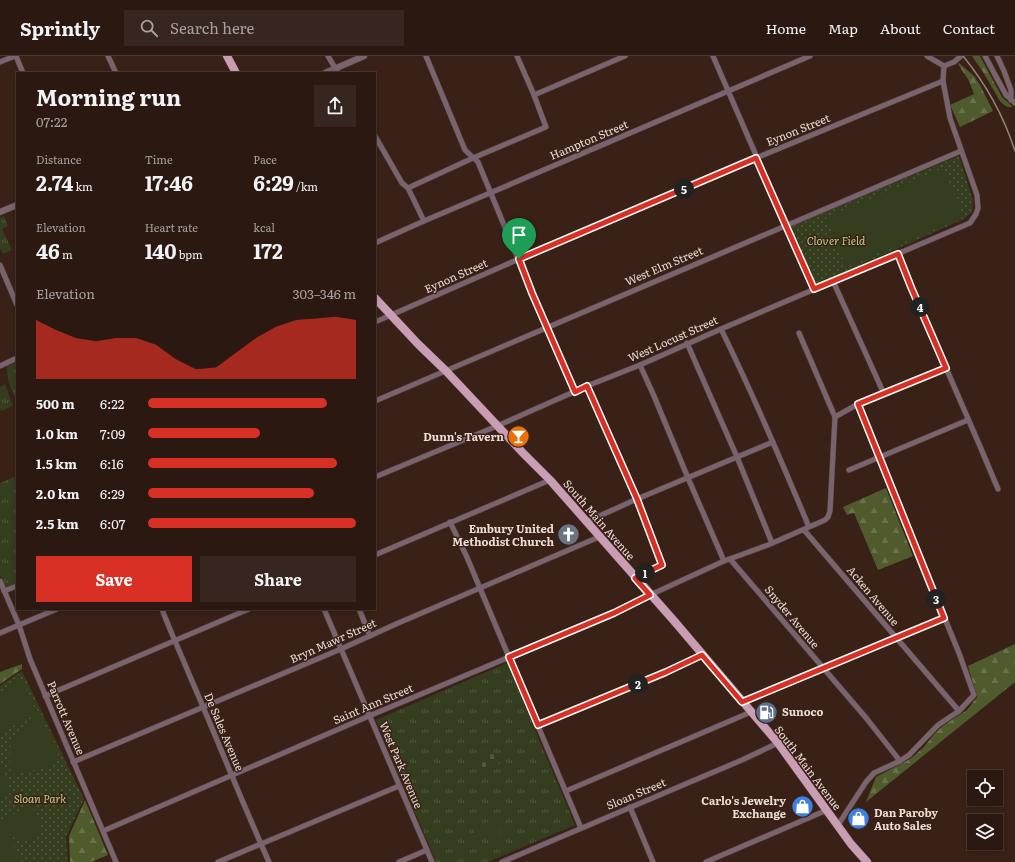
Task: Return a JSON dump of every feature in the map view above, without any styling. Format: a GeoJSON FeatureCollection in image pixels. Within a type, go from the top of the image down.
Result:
{"type":"FeatureCollection","features":[{"type":"Feature","properties":{"kind":"main road"},"geometry":{"type":"LineString","coordinates":[[227,56],[235,72]]}},
{"type":"Feature","properties":{"kind":"main road","name":"South Main Avenue"},"geometry":{"type":"LineString","coordinates":[[376,299],[550,480],[778,743],[851,844],[867,862]]}},
{"type":"Feature","properties":{"kind":"street"},"geometry":{"type":"LineString","coordinates":[[0,62],[15,56],[23,72]]}},
{"type":"Feature","properties":{"kind":"street"},"geometry":{"type":"LineString","coordinates":[[108,56],[116,72]]}},
{"type":"Feature","properties":{"kind":"street"},"geometry":{"type":"LineString","coordinates":[[328,56],[337,71],[364,56]]}},
{"type":"Feature","properties":{"kind":"street"},"geometry":{"type":"LineString","coordinates":[[426,56],[465,150],[478,162],[575,392]]}},
{"type":"Feature","properties":{"kind":"street"},"geometry":{"type":"LineString","coordinates":[[408,188],[546,127],[534,94],[517,56]]}},
{"type":"Feature","properties":{"kind":"street"},"geometry":{"type":"LineString","coordinates":[[534,94],[624,56]]}},
{"type":"Feature","properties":{"kind":"street"},"geometry":{"type":"LineString","coordinates":[[713,56],[814,289]]}},
{"type":"Feature","properties":{"kind":"street","name":"Hampton Street"},"geometry":{"type":"LineString","coordinates":[[376,243],[424,220],[810,56]]}},
{"type":"Feature","properties":{"kind":"street"},"geometry":{"type":"LineString","coordinates":[[926,56],[944,66]]}},
{"type":"Feature","properties":{"kind":"street"},"geometry":{"type":"LineString","coordinates":[[944,66],[954,62],[961,56]]}},
{"type":"Feature","properties":{"kind":"street"},"geometry":{"type":"LineString","coordinates":[[985,56],[1006,95],[1013,101]]}},
{"type":"Feature","properties":{"kind":"street"},"geometry":{"type":"LineString","coordinates":[[997,56],[1011,90],[1013,101]]}},
{"type":"Feature","properties":{"kind":"street"},"geometry":{"type":"LineString","coordinates":[[944,66],[943,81],[950,118],[961,151]]}},
{"type":"Feature","properties":{"kind":"street","name":"Eynon Street"},"geometry":{"type":"LineString","coordinates":[[376,322],[756,158],[943,81]]}},
{"type":"Feature","properties":{"kind":"street"},"geometry":{"type":"LineString","coordinates":[[376,138],[402,183],[408,188],[424,220]]}},
{"type":"Feature","properties":{"kind":"street","name":"West Locust Street"},"geometry":{"type":"LineString","coordinates":[[376,477],[970,223],[978,208],[977,195],[961,151]]}},
{"type":"Feature","properties":{"kind":"street","name":"West Elm Street"},"geometry":{"type":"LineString","coordinates":[[376,400],[961,151]]}},
{"type":"Feature","properties":{"kind":"street"},"geometry":{"type":"LineString","coordinates":[[0,212],[16,205]]}},
{"type":"Feature","properties":{"kind":"street"},"geometry":{"type":"LineString","coordinates":[[898,254],[998,489]]}},
{"type":"Feature","properties":{"kind":"street"},"geometry":{"type":"LineString","coordinates":[[0,265],[16,303]]}},
{"type":"Feature","properties":{"kind":"street"},"geometry":{"type":"LineString","coordinates":[[834,281],[884,394]]}},
{"type":"Feature","properties":{"kind":"street","name":"Acken Avenue"},"geometry":{"type":"LineString","coordinates":[[721,329],[774,442],[806,528],[896,638],[959,711]]}},
{"type":"Feature","properties":{"kind":"street"},"geometry":{"type":"LineString","coordinates":[[799,333],[835,416],[858,404],[946,368]]}},
{"type":"Feature","properties":{"kind":"street"},"geometry":{"type":"LineString","coordinates":[[687,343],[737,457],[772,543]]}},
{"type":"Feature","properties":{"kind":"street"},"geometry":{"type":"LineString","coordinates":[[0,366],[16,358]]}},
{"type":"Feature","properties":{"kind":"street"},"geometry":{"type":"LineString","coordinates":[[640,364],[724,561]]}},
{"type":"Feature","properties":{"kind":"street"},"geometry":{"type":"LineString","coordinates":[[587,386],[637,499],[662,565],[635,578]]}},
{"type":"Feature","properties":{"kind":"street"},"geometry":{"type":"LineString","coordinates":[[838,825],[866,782],[874,773],[900,761],[909,755],[938,725],[959,711],[974,695],[959,653],[878,457],[858,404]]}},
{"type":"Feature","properties":{"kind":"street","name":"Saint Ann Street"},"geometry":{"type":"LineString","coordinates":[[103,831],[369,716],[614,613],[724,561],[772,543],[825,520],[830,511],[835,416]]}},
{"type":"Feature","properties":{"kind":"street"},"geometry":{"type":"LineString","coordinates":[[849,470],[968,420]]}},
{"type":"Feature","properties":{"kind":"street"},"geometry":{"type":"LineString","coordinates":[[586,522],[774,442]]}},
{"type":"Feature","properties":{"kind":"street"},"geometry":{"type":"LineString","coordinates":[[376,555],[550,480]]}},
{"type":"Feature","properties":{"kind":"street"},"geometry":{"type":"LineString","coordinates":[[450,522],[466,555],[581,828]]}},
{"type":"Feature","properties":{"kind":"street","name":"Bryn Mawr Street"},"geometry":{"type":"LineString","coordinates":[[73,762],[341,649],[599,537]]}},
{"type":"Feature","properties":{"kind":"street","name":"Snyder Avenue"},"geometry":{"type":"LineString","coordinates":[[730,559],[867,719],[900,761]]}},
{"type":"Feature","properties":{"kind":"street","name":"Parrott Avenue"},"geometry":{"type":"LineString","coordinates":[[0,581],[19,625],[30,659],[45,696],[116,862]]}},
{"type":"Feature","properties":{"kind":"street"},"geometry":{"type":"LineString","coordinates":[[4,591],[16,586]]}},
{"type":"Feature","properties":{"kind":"street"},"geometry":{"type":"LineString","coordinates":[[0,633],[55,610]]}},
{"type":"Feature","properties":{"kind":"street","name":"De Sales Avenue"},"geometry":{"type":"LineString","coordinates":[[162,610],[174,641],[269,862]]}},
{"type":"Feature","properties":{"kind":"street"},"geometry":{"type":"LineString","coordinates":[[45,696],[247,610]]}},
{"type":"Feature","properties":{"kind":"street","name":"West Park Avenue"},"geometry":{"type":"LineString","coordinates":[[324,610],[432,862]]}},
{"type":"Feature","properties":{"kind":"street"},"geometry":{"type":"LineString","coordinates":[[359,610],[370,636]]}},
{"type":"Feature","properties":{"kind":"street"},"geometry":{"type":"LineString","coordinates":[[742,702],[944,618]]}},
{"type":"Feature","properties":{"kind":"street"},"geometry":{"type":"LineString","coordinates":[[538,725],[666,672],[702,655]]}},
{"type":"Feature","properties":{"kind":"street"},"geometry":{"type":"LineString","coordinates":[[566,791],[751,712]]}},
{"type":"Feature","properties":{"kind":"street","name":"Sloan Street"},"geometry":{"type":"LineString","coordinates":[[502,862],[742,760],[778,743]]}},
{"type":"Feature","properties":{"kind":"street"},"geometry":{"type":"LineString","coordinates":[[218,862],[399,786]]}},
{"type":"Feature","properties":{"kind":"street"},"geometry":{"type":"LineString","coordinates":[[630,807],[653,862]]}},
{"type":"Feature","properties":{"kind":"street"},"geometry":{"type":"LineString","coordinates":[[706,862],[827,810]]}},
{"type":"Feature","properties":{"kind":"street"},"geometry":{"type":"LineString","coordinates":[[399,862],[427,850]]}},
{"type":"Feature","properties":{"kind":"green space"},"geometry":{"type":"Polygon","coordinates":[[[972,56],[980,56],[1002,97],[1013,107],[1008,107],[1000,101],[972,56]]]}},
{"type":"Feature","properties":{"kind":"green space"},"geometry":{"type":"Polygon","coordinates":[[[959,63],[974,76],[993,111],[960,127],[950,105],[974,94],[969,81],[958,64],[959,63]]]}},
{"type":"Feature","properties":{"kind":"green space","name":"Clover Field"},"geometry":{"type":"Polygon","coordinates":[[[959,156],[973,200],[972,212],[964,219],[816,285],[790,226],[959,156]]]}},
{"type":"Feature","properties":{"kind":"green space","name":"Clover Field"},"geometry":{"type":"Polygon","coordinates":[[[943,168],[964,217],[846,267],[826,217],[943,168]]]}},
{"type":"Feature","properties":{"kind":"green space"},"geometry":{"type":"Polygon","coordinates":[[[4,216],[8,226],[2,229],[12,250],[3,254],[0,248],[0,218],[4,216]]]}},
{"type":"Feature","properties":{"kind":"green space"},"geometry":{"type":"Polygon","coordinates":[[[16,362],[16,400],[7,376],[7,366],[16,362]]]}},
{"type":"Feature","properties":{"kind":"green space"},"geometry":{"type":"Polygon","coordinates":[[[5,384],[13,406],[1,411],[0,388],[5,384]]]}},
{"type":"Feature","properties":{"kind":"green space"},"geometry":{"type":"Polygon","coordinates":[[[14,477],[16,478],[16,583],[8,587],[6,587],[0,575],[0,483],[14,477]]]}},
{"type":"Feature","properties":{"kind":"green space"},"geometry":{"type":"Polygon","coordinates":[[[886,488],[913,556],[878,570],[854,513],[847,515],[843,507],[886,488]]]}},
{"type":"Feature","properties":{"kind":"green space"},"geometry":{"type":"Polygon","coordinates":[[[1015,644],[1015,682],[866,802],[876,777],[910,759],[923,748],[935,733],[944,725],[967,710],[977,697],[968,666],[1015,644]]]}},
{"type":"Feature","properties":{"kind":"green space"},"geometry":{"type":"Polygon","coordinates":[[[507,663],[575,825],[488,862],[436,862],[376,720],[507,663]]]}},
{"type":"Feature","properties":{"kind":"green space"},"geometry":{"type":"Polygon","coordinates":[[[22,664],[22,669],[0,684],[0,672],[22,664]]]}},
{"type":"Feature","properties":{"kind":"green space","name":"Sloan Park"},"geometry":{"type":"Polygon","coordinates":[[[22,671],[84,799],[66,837],[68,862],[0,862],[0,686],[22,671]]]}},
{"type":"Feature","properties":{"kind":"green space"},"geometry":{"type":"Polygon","coordinates":[[[21,678],[36,711],[35,715],[1,732],[0,696],[9,684],[21,678]]]}},
{"type":"Feature","properties":{"kind":"green space"},"geometry":{"type":"Polygon","coordinates":[[[39,716],[55,744],[58,754],[53,766],[11,775],[10,746],[16,734],[29,722],[39,716]]]}},
{"type":"Feature","properties":{"kind":"green space"},"geometry":{"type":"Polygon","coordinates":[[[491,747],[500,763],[484,770],[478,755],[491,747]]]}},
{"type":"Feature","properties":{"kind":"green space"},"geometry":{"type":"Polygon","coordinates":[[[0,759],[10,790],[8,795],[0,797],[0,759]]]}},
{"type":"Feature","properties":{"kind":"green space"},"geometry":{"type":"Polygon","coordinates":[[[85,800],[108,855],[91,862],[70,862],[69,836],[85,800]]]}},
{"type":"Feature","properties":{"kind":"green space"},"geometry":{"type":"Polygon","coordinates":[[[25,806],[33,806],[35,810],[33,811],[40,824],[41,833],[32,840],[23,841],[16,839],[9,833],[21,862],[0,862],[0,821],[3,820],[8,831],[5,822],[7,819],[14,814],[25,810],[25,806]]]}},
{"type":"Feature","properties":{"kind":"green space"},"geometry":{"type":"Polygon","coordinates":[[[495,819],[500,832],[477,841],[473,828],[495,819]]]}},
{"type":"Feature","properties":{"kind":"railway"},"geometry":{"type":"LineString","coordinates":[[963,56],[994,101],[1011,138],[1015,151]]}},
{"type":"Feature","properties":{"kind":"place","name":"Dunn's Tavern"},"geometry":{"type":"Point","coordinates":[519,437]}},
{"type":"Feature","properties":{"kind":"place","name":"Embury United Methodist Church"},"geometry":{"type":"Point","coordinates":[569,535]}},
{"type":"Feature","properties":{"kind":"place","name":"Sunoco"},"geometry":{"type":"Point","coordinates":[767,712]}},
{"type":"Feature","properties":{"kind":"place","name":"Carlo's Jewelry Exchange"},"geometry":{"type":"Point","coordinates":[802,807]}},
{"type":"Feature","properties":{"kind":"place","name":"Dan Paroby Auto Sales"},"geometry":{"type":"Point","coordinates":[858,819]}},
{"type":"Feature","properties":{"kind":"route"},"geometry":{"type":"LineString","coordinates":[[756,158],[814,289],[898,254],[946,368],[858,404],[944,618],[742,702],[702,655],[666,672],[538,725],[509,657],[614,613],[650,595],[635,578],[662,565],[637,499],[587,386],[575,392],[532,293],[519,259],[756,158]]}}]}
